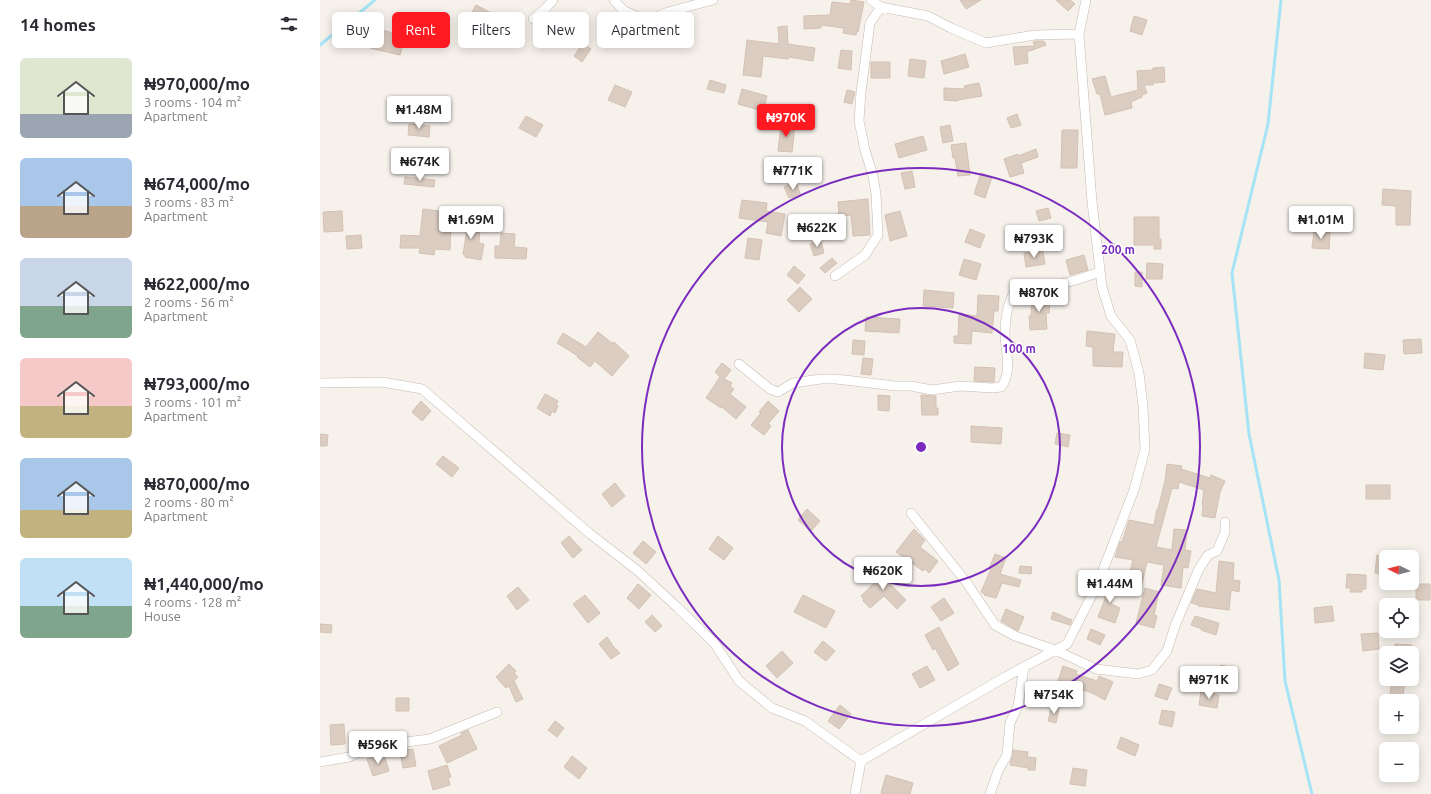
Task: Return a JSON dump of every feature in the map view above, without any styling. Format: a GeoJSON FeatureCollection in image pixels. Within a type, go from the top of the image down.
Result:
{"type":"FeatureCollection","features":[{"type":"Feature","properties":{"kind":"street"},"geometry":{"type":"LineString","coordinates":[[532,19],[546,8],[553,0]]}},
{"type":"Feature","properties":{"kind":"street"},"geometry":{"type":"LineString","coordinates":[[614,0],[623,10],[646,20],[668,12],[713,0]]}},
{"type":"Feature","properties":{"kind":"street"},"geometry":{"type":"LineString","coordinates":[[871,0],[881,7],[928,16],[986,43],[1035,35],[1079,34]]}},
{"type":"Feature","properties":{"kind":"street"},"geometry":{"type":"LineString","coordinates":[[855,794],[862,761],[1024,667],[1067,644],[1098,583],[1134,490],[1145,449],[1143,406],[1139,373],[1130,340],[1111,316],[1102,287],[1091,195],[1079,34],[1086,0]]}},
{"type":"Feature","properties":{"kind":"street"},"geometry":{"type":"LineString","coordinates":[[835,276],[865,255],[878,235],[876,194],[873,176],[865,150],[859,121],[870,23],[881,7]]}},
{"type":"Feature","properties":{"kind":"street"},"geometry":{"type":"LineString","coordinates":[[739,364],[770,389],[778,392],[793,383],[821,379],[836,379],[895,386],[911,386],[932,390],[960,386],[981,388],[1001,387],[1006,381],[1007,355],[1005,334],[1007,313],[1010,300],[1015,291],[1024,288],[1046,288],[1100,272]]}},
{"type":"Feature","properties":{"kind":"street"},"geometry":{"type":"LineString","coordinates":[[320,383],[382,382],[422,389],[589,533],[638,571],[715,644],[739,681],[772,708],[805,721],[862,761]]}},
{"type":"Feature","properties":{"kind":"street"},"geometry":{"type":"LineString","coordinates":[[911,513],[967,583],[995,625],[1015,636],[1056,650],[1096,669],[1138,674],[1152,670],[1167,651],[1175,626],[1198,571],[1208,555],[1217,551],[1225,532],[1225,522]]}},
{"type":"Feature","properties":{"kind":"street"},"geometry":{"type":"LineString","coordinates":[[990,794],[998,771],[1007,755],[1010,723],[1018,706],[1024,667]]}},
{"type":"Feature","properties":{"kind":"street"},"geometry":{"type":"LineString","coordinates":[[320,762],[349,757],[373,746],[430,739],[497,712]]}},
{"type":"Feature","properties":{"kind":"building"},"geometry":{"type":"Polygon","coordinates":[[[851,0],[864,2],[858,32],[857,31],[856,35],[843,33],[844,28],[821,25],[821,28],[804,29],[804,16],[830,15],[832,2],[850,4],[851,0]]]}},
{"type":"Feature","properties":{"kind":"building"},"geometry":{"type":"Polygon","coordinates":[[[960,0],[981,0],[966,9],[960,0]]]}},
{"type":"Feature","properties":{"kind":"building"},"geometry":{"type":"Polygon","coordinates":[[[1056,0],[1070,0],[1075,4],[1068,11],[1056,0]]]}},
{"type":"Feature","properties":{"kind":"building"},"geometry":{"type":"Polygon","coordinates":[[[476,5],[489,12],[472,12],[476,5]]]}},
{"type":"Feature","properties":{"kind":"building"},"geometry":{"type":"Polygon","coordinates":[[[1134,16],[1147,20],[1142,35],[1130,31],[1134,16]]]}},
{"type":"Feature","properties":{"kind":"building"},"geometry":{"type":"Polygon","coordinates":[[[787,26],[788,44],[815,48],[813,61],[789,57],[788,59],[763,56],[761,77],[743,75],[747,40],[779,44],[778,27],[787,26]]]}},
{"type":"Feature","properties":{"kind":"building"},"geometry":{"type":"Polygon","coordinates":[[[384,31],[392,33],[392,48],[402,48],[400,55],[370,48],[384,48],[384,31]]]}},
{"type":"Feature","properties":{"kind":"building"},"geometry":{"type":"Polygon","coordinates":[[[1044,41],[1046,45],[1027,52],[1028,63],[1015,65],[1013,47],[1035,46],[1033,42],[1044,41]]]}},
{"type":"Feature","properties":{"kind":"building"},"geometry":{"type":"Polygon","coordinates":[[[580,48],[589,48],[591,49],[582,62],[574,56],[580,48]]]}},
{"type":"Feature","properties":{"kind":"building"},"geometry":{"type":"Polygon","coordinates":[[[841,50],[852,51],[851,70],[838,68],[841,50]]]}},
{"type":"Feature","properties":{"kind":"building"},"geometry":{"type":"Polygon","coordinates":[[[965,54],[969,67],[944,74],[941,61],[965,54]]]}},
{"type":"Feature","properties":{"kind":"building"},"geometry":{"type":"Polygon","coordinates":[[[910,59],[926,61],[924,78],[908,76],[910,59]]]}},
{"type":"Feature","properties":{"kind":"building"},"geometry":{"type":"Polygon","coordinates":[[[871,62],[890,62],[890,78],[871,78],[871,62]]]}},
{"type":"Feature","properties":{"kind":"building"},"geometry":{"type":"Polygon","coordinates":[[[1164,67],[1165,82],[1153,83],[1153,85],[1144,85],[1147,93],[1131,102],[1132,108],[1105,115],[1100,94],[1097,94],[1092,79],[1105,76],[1111,97],[1138,90],[1137,71],[1153,70],[1153,68],[1164,67]]]}},
{"type":"Feature","properties":{"kind":"building"},"geometry":{"type":"Polygon","coordinates":[[[710,80],[726,85],[724,93],[707,89],[710,80]]]}},
{"type":"Feature","properties":{"kind":"building"},"geometry":{"type":"Polygon","coordinates":[[[979,83],[982,96],[958,101],[944,100],[944,88],[965,89],[964,86],[979,83]]]}},
{"type":"Feature","properties":{"kind":"building"},"geometry":{"type":"Polygon","coordinates":[[[615,85],[632,92],[625,107],[608,100],[615,85]]]}},
{"type":"Feature","properties":{"kind":"building"},"geometry":{"type":"Polygon","coordinates":[[[742,89],[767,96],[763,111],[738,104],[742,89]]]}},
{"type":"Feature","properties":{"kind":"building"},"geometry":{"type":"Polygon","coordinates":[[[847,90],[855,92],[852,104],[844,102],[847,90]]]}},
{"type":"Feature","properties":{"kind":"building"},"geometry":{"type":"Polygon","coordinates":[[[1017,114],[1021,125],[1011,128],[1007,118],[1017,114]]]}},
{"type":"Feature","properties":{"kind":"building"},"geometry":{"type":"Polygon","coordinates":[[[526,116],[543,125],[536,137],[519,128],[526,116]]]}},
{"type":"Feature","properties":{"kind":"building"},"geometry":{"type":"Polygon","coordinates":[[[409,124],[430,126],[429,137],[408,135],[409,124]]]}},
{"type":"Feature","properties":{"kind":"building"},"geometry":{"type":"Polygon","coordinates":[[[781,125],[795,126],[792,152],[778,151],[781,125]]]}},
{"type":"Feature","properties":{"kind":"building"},"geometry":{"type":"Polygon","coordinates":[[[950,125],[953,141],[943,143],[940,127],[950,125]]]}},
{"type":"Feature","properties":{"kind":"building"},"geometry":{"type":"Polygon","coordinates":[[[1062,130],[1078,130],[1077,168],[1061,168],[1062,130]]]}},
{"type":"Feature","properties":{"kind":"building"},"geometry":{"type":"Polygon","coordinates":[[[923,136],[927,150],[899,158],[895,144],[923,136]]]}},
{"type":"Feature","properties":{"kind":"building"},"geometry":{"type":"Polygon","coordinates":[[[966,143],[970,175],[958,176],[951,145],[966,143]]]}},
{"type":"Feature","properties":{"kind":"building"},"geometry":{"type":"Polygon","coordinates":[[[1036,149],[1038,157],[1021,163],[1024,173],[1010,177],[1004,159],[1018,154],[1018,156],[1036,149]]]}},
{"type":"Feature","properties":{"kind":"building"},"geometry":{"type":"Polygon","coordinates":[[[912,171],[915,187],[905,189],[901,173],[912,171]]]}},
{"type":"Feature","properties":{"kind":"building"},"geometry":{"type":"Polygon","coordinates":[[[981,173],[992,177],[985,198],[974,194],[981,173]]]}},
{"type":"Feature","properties":{"kind":"building"},"geometry":{"type":"Polygon","coordinates":[[[405,177],[435,180],[434,187],[404,184],[405,177]]]}},
{"type":"Feature","properties":{"kind":"building"},"geometry":{"type":"Polygon","coordinates":[[[796,182],[801,196],[789,198],[784,187],[796,182]]]}},
{"type":"Feature","properties":{"kind":"building"},"geometry":{"type":"Polygon","coordinates":[[[1383,189],[1411,191],[1410,225],[1396,225],[1396,206],[1382,205],[1383,189]]]}},
{"type":"Feature","properties":{"kind":"building"},"geometry":{"type":"Polygon","coordinates":[[[868,199],[870,235],[853,236],[851,215],[839,216],[838,202],[868,199]]]}},
{"type":"Feature","properties":{"kind":"building"},"geometry":{"type":"Polygon","coordinates":[[[742,200],[767,203],[766,211],[785,214],[781,236],[766,233],[768,222],[739,218],[742,200]]]}},
{"type":"Feature","properties":{"kind":"building"},"geometry":{"type":"Polygon","coordinates":[[[1048,208],[1051,218],[1039,221],[1036,211],[1048,208]]]}},
{"type":"Feature","properties":{"kind":"building"},"geometry":{"type":"Polygon","coordinates":[[[423,209],[454,215],[453,228],[451,228],[450,250],[435,249],[434,255],[419,253],[420,248],[400,248],[401,235],[420,236],[423,209]]]}},
{"type":"Feature","properties":{"kind":"building"},"geometry":{"type":"Polygon","coordinates":[[[342,211],[343,231],[324,232],[323,212],[342,211]]]}},
{"type":"Feature","properties":{"kind":"building"},"geometry":{"type":"Polygon","coordinates":[[[900,211],[907,236],[890,241],[885,215],[900,211]]]}},
{"type":"Feature","properties":{"kind":"building"},"geometry":{"type":"Polygon","coordinates":[[[1134,217],[1159,217],[1159,239],[1161,239],[1161,249],[1154,249],[1154,245],[1134,245],[1134,217]]]}},
{"type":"Feature","properties":{"kind":"building"},"geometry":{"type":"Polygon","coordinates":[[[454,222],[480,224],[479,243],[484,244],[481,260],[465,257],[463,254],[467,230],[453,228],[454,222]]]}},
{"type":"Feature","properties":{"kind":"building"},"geometry":{"type":"Polygon","coordinates":[[[970,229],[985,235],[980,248],[965,242],[970,229]]]}},
{"type":"Feature","properties":{"kind":"building"},"geometry":{"type":"Polygon","coordinates":[[[1314,231],[1330,232],[1329,249],[1312,248],[1314,231]]]}},
{"type":"Feature","properties":{"kind":"building"},"geometry":{"type":"Polygon","coordinates":[[[501,233],[515,234],[514,247],[527,248],[526,259],[495,258],[495,246],[500,246],[501,233]]]}},
{"type":"Feature","properties":{"kind":"building"},"geometry":{"type":"Polygon","coordinates":[[[361,235],[362,248],[347,249],[346,236],[361,235]]]}},
{"type":"Feature","properties":{"kind":"building"},"geometry":{"type":"Polygon","coordinates":[[[748,238],[762,240],[759,260],[745,258],[748,238]]]}},
{"type":"Feature","properties":{"kind":"building"},"geometry":{"type":"Polygon","coordinates":[[[821,241],[824,253],[814,256],[810,244],[821,241]]]}},
{"type":"Feature","properties":{"kind":"building"},"geometry":{"type":"Polygon","coordinates":[[[1043,251],[1045,264],[1026,267],[1024,253],[1043,251]]]}},
{"type":"Feature","properties":{"kind":"building"},"geometry":{"type":"Polygon","coordinates":[[[1084,255],[1088,270],[1070,275],[1066,260],[1084,255]]]}},
{"type":"Feature","properties":{"kind":"building"},"geometry":{"type":"Polygon","coordinates":[[[832,258],[837,263],[825,273],[820,268],[832,258]]]}},
{"type":"Feature","properties":{"kind":"building"},"geometry":{"type":"Polygon","coordinates":[[[964,259],[981,264],[976,280],[959,275],[964,259]]]}},
{"type":"Feature","properties":{"kind":"building"},"geometry":{"type":"Polygon","coordinates":[[[1147,263],[1163,264],[1162,279],[1146,279],[1147,263]]]}},
{"type":"Feature","properties":{"kind":"building"},"geometry":{"type":"Polygon","coordinates":[[[794,266],[805,275],[798,284],[787,275],[794,266]]]}},
{"type":"Feature","properties":{"kind":"building"},"geometry":{"type":"Polygon","coordinates":[[[1135,272],[1142,272],[1142,287],[1135,286],[1135,272]]]}},
{"type":"Feature","properties":{"kind":"building"},"geometry":{"type":"Polygon","coordinates":[[[800,287],[812,299],[799,312],[787,300],[800,287]]]}},
{"type":"Feature","properties":{"kind":"building"},"geometry":{"type":"Polygon","coordinates":[[[924,290],[954,293],[953,308],[923,306],[924,290]]]}},
{"type":"Feature","properties":{"kind":"building"},"geometry":{"type":"Polygon","coordinates":[[[978,295],[999,296],[998,311],[994,311],[992,333],[972,331],[971,344],[954,343],[954,336],[958,336],[959,314],[977,316],[978,295]]]}},
{"type":"Feature","properties":{"kind":"building"},"geometry":{"type":"Polygon","coordinates":[[[1032,297],[1050,297],[1049,313],[1046,313],[1047,329],[1030,330],[1029,316],[1031,316],[1032,297]]]}},
{"type":"Feature","properties":{"kind":"building"},"geometry":{"type":"Polygon","coordinates":[[[866,317],[900,319],[899,333],[865,331],[866,317]]]}},
{"type":"Feature","properties":{"kind":"building"},"geometry":{"type":"Polygon","coordinates":[[[1087,331],[1115,334],[1113,352],[1123,352],[1122,367],[1093,366],[1093,347],[1086,346],[1087,331]]]}},
{"type":"Feature","properties":{"kind":"building"},"geometry":{"type":"Polygon","coordinates":[[[598,332],[612,343],[614,342],[629,356],[612,376],[595,361],[590,367],[577,357],[578,356],[557,343],[563,333],[586,347],[598,332]]]}},
{"type":"Feature","properties":{"kind":"building"},"geometry":{"type":"Polygon","coordinates":[[[1421,339],[1422,353],[1404,354],[1403,340],[1421,339]]]}},
{"type":"Feature","properties":{"kind":"building"},"geometry":{"type":"Polygon","coordinates":[[[853,340],[865,341],[864,355],[852,354],[853,340]]]}},
{"type":"Feature","properties":{"kind":"building"},"geometry":{"type":"Polygon","coordinates":[[[1365,353],[1385,355],[1383,370],[1364,368],[1365,353]]]}},
{"type":"Feature","properties":{"kind":"building"},"geometry":{"type":"Polygon","coordinates":[[[863,358],[873,359],[871,375],[861,374],[863,358]]]}},
{"type":"Feature","properties":{"kind":"building"},"geometry":{"type":"Polygon","coordinates":[[[722,363],[731,370],[724,379],[732,383],[730,386],[734,389],[730,394],[746,407],[736,419],[722,407],[721,408],[706,398],[720,377],[715,372],[722,363]]]}},
{"type":"Feature","properties":{"kind":"building"},"geometry":{"type":"Polygon","coordinates":[[[975,367],[995,368],[994,382],[974,381],[975,367]]]}},
{"type":"Feature","properties":{"kind":"building"},"geometry":{"type":"Polygon","coordinates":[[[545,394],[558,401],[556,405],[558,406],[555,413],[552,411],[550,416],[537,408],[545,394]]]}},
{"type":"Feature","properties":{"kind":"building"},"geometry":{"type":"Polygon","coordinates":[[[878,395],[890,396],[889,411],[878,410],[878,395]]]}},
{"type":"Feature","properties":{"kind":"building"},"geometry":{"type":"Polygon","coordinates":[[[921,395],[936,396],[936,408],[938,408],[938,415],[922,415],[921,395]]]}},
{"type":"Feature","properties":{"kind":"building"},"geometry":{"type":"Polygon","coordinates":[[[421,401],[431,411],[422,421],[412,412],[421,401]]]}},
{"type":"Feature","properties":{"kind":"building"},"geometry":{"type":"Polygon","coordinates":[[[768,401],[779,411],[768,424],[771,426],[764,435],[751,425],[761,413],[759,412],[768,401]]]}},
{"type":"Feature","properties":{"kind":"building"},"geometry":{"type":"Polygon","coordinates":[[[971,426],[1002,428],[1001,444],[971,442],[971,426]]]}},
{"type":"Feature","properties":{"kind":"building"},"geometry":{"type":"Polygon","coordinates":[[[1057,433],[1070,435],[1068,447],[1055,444],[1057,433]]]}},
{"type":"Feature","properties":{"kind":"building"},"geometry":{"type":"Polygon","coordinates":[[[320,434],[328,435],[327,446],[320,446],[320,434]]]}},
{"type":"Feature","properties":{"kind":"building"},"geometry":{"type":"Polygon","coordinates":[[[443,456],[459,468],[452,477],[436,464],[443,456]]]}},
{"type":"Feature","properties":{"kind":"building"},"geometry":{"type":"Polygon","coordinates":[[[1167,464],[1182,466],[1181,469],[1210,478],[1211,475],[1225,481],[1220,492],[1215,518],[1202,516],[1204,490],[1179,482],[1178,489],[1172,488],[1156,547],[1172,550],[1174,529],[1187,530],[1185,550],[1191,551],[1188,568],[1183,567],[1181,588],[1161,585],[1164,565],[1147,562],[1142,583],[1128,579],[1133,560],[1115,557],[1120,542],[1122,542],[1129,520],[1154,525],[1165,481],[1167,464]]]}},
{"type":"Feature","properties":{"kind":"building"},"geometry":{"type":"Polygon","coordinates":[[[615,483],[625,496],[612,507],[602,494],[615,483]]]}},
{"type":"Feature","properties":{"kind":"building"},"geometry":{"type":"Polygon","coordinates":[[[1366,485],[1390,485],[1390,499],[1366,499],[1366,485]]]}},
{"type":"Feature","properties":{"kind":"building"},"geometry":{"type":"Polygon","coordinates":[[[807,509],[820,521],[811,531],[798,520],[807,509]]]}},
{"type":"Feature","properties":{"kind":"building"},"geometry":{"type":"Polygon","coordinates":[[[914,529],[925,540],[920,547],[938,561],[929,573],[925,569],[923,571],[896,552],[914,529]]]}},
{"type":"Feature","properties":{"kind":"building"},"geometry":{"type":"Polygon","coordinates":[[[569,536],[582,550],[573,558],[561,543],[569,536]]]}},
{"type":"Feature","properties":{"kind":"building"},"geometry":{"type":"Polygon","coordinates":[[[718,536],[733,548],[724,560],[709,549],[718,536]]]}},
{"type":"Feature","properties":{"kind":"building"},"geometry":{"type":"Polygon","coordinates":[[[643,541],[656,552],[646,564],[633,553],[643,541]]]}},
{"type":"Feature","properties":{"kind":"building"},"geometry":{"type":"Polygon","coordinates":[[[995,554],[1006,558],[1000,574],[1021,580],[1019,587],[1002,583],[996,598],[984,595],[985,594],[981,592],[991,569],[989,569],[995,554]]]}},
{"type":"Feature","properties":{"kind":"building"},"geometry":{"type":"Polygon","coordinates":[[[1377,555],[1379,555],[1379,573],[1375,573],[1377,555]]]}},
{"type":"Feature","properties":{"kind":"building"},"geometry":{"type":"Polygon","coordinates":[[[1219,561],[1234,563],[1233,580],[1240,581],[1239,592],[1231,590],[1229,610],[1198,606],[1199,605],[1191,603],[1197,589],[1216,593],[1219,561]]]}},
{"type":"Feature","properties":{"kind":"building"},"geometry":{"type":"Polygon","coordinates":[[[1020,566],[1032,567],[1031,574],[1019,573],[1020,566]]]}},
{"type":"Feature","properties":{"kind":"building"},"geometry":{"type":"Polygon","coordinates":[[[888,569],[896,581],[891,585],[906,600],[897,609],[884,596],[870,608],[863,601],[864,599],[861,596],[878,579],[877,577],[888,569]]]}},
{"type":"Feature","properties":{"kind":"building"},"geometry":{"type":"Polygon","coordinates":[[[1347,574],[1366,575],[1366,589],[1362,589],[1362,592],[1350,592],[1351,588],[1346,588],[1347,574]]]}},
{"type":"Feature","properties":{"kind":"building"},"geometry":{"type":"Polygon","coordinates":[[[1112,580],[1117,582],[1111,604],[1120,608],[1115,623],[1098,617],[1108,591],[1105,590],[1108,581],[1111,582],[1112,580]]]}},
{"type":"Feature","properties":{"kind":"building"},"geometry":{"type":"Polygon","coordinates":[[[638,584],[651,595],[639,609],[627,598],[638,584]]]}},
{"type":"Feature","properties":{"kind":"building"},"geometry":{"type":"Polygon","coordinates":[[[1419,584],[1430,584],[1430,600],[1419,600],[1419,598],[1416,598],[1416,590],[1419,590],[1419,584]]]}},
{"type":"Feature","properties":{"kind":"building"},"geometry":{"type":"Polygon","coordinates":[[[518,587],[529,600],[517,610],[507,596],[518,587]]]}},
{"type":"Feature","properties":{"kind":"building"},"geometry":{"type":"Polygon","coordinates":[[[1145,588],[1159,592],[1154,615],[1157,616],[1154,628],[1136,623],[1145,588]]]}},
{"type":"Feature","properties":{"kind":"building"},"geometry":{"type":"Polygon","coordinates":[[[585,595],[600,613],[588,623],[573,604],[585,595]]]}},
{"type":"Feature","properties":{"kind":"building"},"geometry":{"type":"Polygon","coordinates":[[[803,595],[835,611],[826,628],[794,612],[803,595]]]}},
{"type":"Feature","properties":{"kind":"building"},"geometry":{"type":"Polygon","coordinates":[[[944,598],[954,613],[941,621],[931,607],[944,598]]]}},
{"type":"Feature","properties":{"kind":"building"},"geometry":{"type":"Polygon","coordinates":[[[1332,606],[1334,621],[1315,623],[1314,608],[1332,606]]]}},
{"type":"Feature","properties":{"kind":"building"},"geometry":{"type":"Polygon","coordinates":[[[1006,609],[1024,617],[1018,631],[1001,621],[1006,609]]]}},
{"type":"Feature","properties":{"kind":"building"},"geometry":{"type":"Polygon","coordinates":[[[1053,612],[1072,620],[1070,625],[1051,619],[1053,612]]]}},
{"type":"Feature","properties":{"kind":"building"},"geometry":{"type":"Polygon","coordinates":[[[652,615],[662,626],[655,632],[645,622],[652,615]]]}},
{"type":"Feature","properties":{"kind":"building"},"geometry":{"type":"Polygon","coordinates":[[[1195,616],[1219,623],[1216,635],[1191,625],[1195,616]]]}},
{"type":"Feature","properties":{"kind":"building"},"geometry":{"type":"Polygon","coordinates":[[[320,624],[332,625],[331,633],[320,632],[320,624]]]}},
{"type":"Feature","properties":{"kind":"building"},"geometry":{"type":"Polygon","coordinates":[[[939,627],[959,664],[948,671],[935,648],[933,650],[925,635],[939,627]]]}},
{"type":"Feature","properties":{"kind":"building"},"geometry":{"type":"Polygon","coordinates":[[[1091,629],[1105,635],[1100,645],[1087,639],[1091,629]]]}},
{"type":"Feature","properties":{"kind":"building"},"geometry":{"type":"Polygon","coordinates":[[[1378,633],[1379,649],[1363,651],[1361,634],[1378,633]]]}},
{"type":"Feature","properties":{"kind":"building"},"geometry":{"type":"Polygon","coordinates":[[[607,637],[611,644],[620,653],[611,659],[599,644],[607,637]]]}},
{"type":"Feature","properties":{"kind":"building"},"geometry":{"type":"Polygon","coordinates":[[[823,641],[835,651],[826,661],[814,652],[823,641]]]}},
{"type":"Feature","properties":{"kind":"building"},"geometry":{"type":"Polygon","coordinates":[[[1395,644],[1412,645],[1412,646],[1395,646],[1395,644]]]}},
{"type":"Feature","properties":{"kind":"building"},"geometry":{"type":"Polygon","coordinates":[[[782,651],[793,663],[777,678],[766,666],[782,651]]]}},
{"type":"Feature","properties":{"kind":"building"},"geometry":{"type":"Polygon","coordinates":[[[509,664],[516,671],[514,673],[518,677],[514,681],[523,699],[516,702],[509,686],[506,688],[496,677],[509,664]]]}},
{"type":"Feature","properties":{"kind":"building"},"geometry":{"type":"Polygon","coordinates":[[[1221,665],[1234,668],[1230,685],[1216,681],[1221,665]]]}},
{"type":"Feature","properties":{"kind":"building"},"geometry":{"type":"Polygon","coordinates":[[[927,666],[935,680],[920,688],[912,674],[927,666]]]}},
{"type":"Feature","properties":{"kind":"building"},"geometry":{"type":"Polygon","coordinates":[[[1063,666],[1077,671],[1076,674],[1097,681],[1099,676],[1113,682],[1105,700],[1092,693],[1058,681],[1063,666]]]}},
{"type":"Feature","properties":{"kind":"building"},"geometry":{"type":"Polygon","coordinates":[[[1159,684],[1172,688],[1167,700],[1155,696],[1159,684]]]}},
{"type":"Feature","properties":{"kind":"building"},"geometry":{"type":"Polygon","coordinates":[[[1391,686],[1404,686],[1403,694],[1390,694],[1391,686]]]}},
{"type":"Feature","properties":{"kind":"building"},"geometry":{"type":"Polygon","coordinates":[[[1201,691],[1219,695],[1217,708],[1199,705],[1201,691]]]}},
{"type":"Feature","properties":{"kind":"building"},"geometry":{"type":"Polygon","coordinates":[[[396,698],[409,698],[409,711],[396,711],[396,698]]]}},
{"type":"Feature","properties":{"kind":"building"},"geometry":{"type":"Polygon","coordinates":[[[840,705],[851,714],[839,729],[828,721],[840,705]]]}},
{"type":"Feature","properties":{"kind":"building"},"geometry":{"type":"Polygon","coordinates":[[[1052,706],[1059,708],[1056,723],[1048,721],[1052,706]]]}},
{"type":"Feature","properties":{"kind":"building"},"geometry":{"type":"Polygon","coordinates":[[[1162,710],[1175,712],[1172,727],[1159,724],[1162,710]]]}},
{"type":"Feature","properties":{"kind":"building"},"geometry":{"type":"Polygon","coordinates":[[[555,721],[564,728],[557,737],[548,730],[555,721]]]}},
{"type":"Feature","properties":{"kind":"building"},"geometry":{"type":"Polygon","coordinates":[[[344,724],[345,744],[331,745],[330,725],[344,724]]]}},
{"type":"Feature","properties":{"kind":"building"},"geometry":{"type":"Polygon","coordinates":[[[468,730],[477,749],[447,763],[439,746],[462,735],[461,733],[468,730]]]}},
{"type":"Feature","properties":{"kind":"building"},"geometry":{"type":"Polygon","coordinates":[[[1121,737],[1139,745],[1135,756],[1117,748],[1121,737]]]}},
{"type":"Feature","properties":{"kind":"building"},"geometry":{"type":"Polygon","coordinates":[[[413,749],[416,766],[403,768],[400,751],[413,749]]]}},
{"type":"Feature","properties":{"kind":"building"},"geometry":{"type":"Polygon","coordinates":[[[1013,750],[1028,752],[1027,757],[1036,758],[1035,770],[1028,770],[1028,768],[1010,765],[1013,750]]]}},
{"type":"Feature","properties":{"kind":"building"},"geometry":{"type":"Polygon","coordinates":[[[384,754],[389,771],[373,776],[367,759],[384,754]]]}},
{"type":"Feature","properties":{"kind":"building"},"geometry":{"type":"Polygon","coordinates":[[[572,756],[587,768],[579,779],[564,767],[572,756]]]}},
{"type":"Feature","properties":{"kind":"building"},"geometry":{"type":"Polygon","coordinates":[[[447,765],[451,777],[448,777],[450,785],[433,790],[428,771],[447,765]]]}},
{"type":"Feature","properties":{"kind":"building"},"geometry":{"type":"Polygon","coordinates":[[[1073,768],[1087,770],[1085,786],[1070,784],[1073,768]]]}},
{"type":"Feature","properties":{"kind":"building"},"geometry":{"type":"Polygon","coordinates":[[[886,775],[913,783],[910,794],[881,793],[886,775]]]}},
{"type":"Feature","properties":{"kind":"waterway"},"geometry":{"type":"LineString","coordinates":[[320,45],[375,0]]}},
{"type":"Feature","properties":{"kind":"waterway"},"geometry":{"type":"LineString","coordinates":[[1281,0],[1268,124],[1232,273],[1249,434],[1279,580],[1285,681],[1312,794]]}}]}
